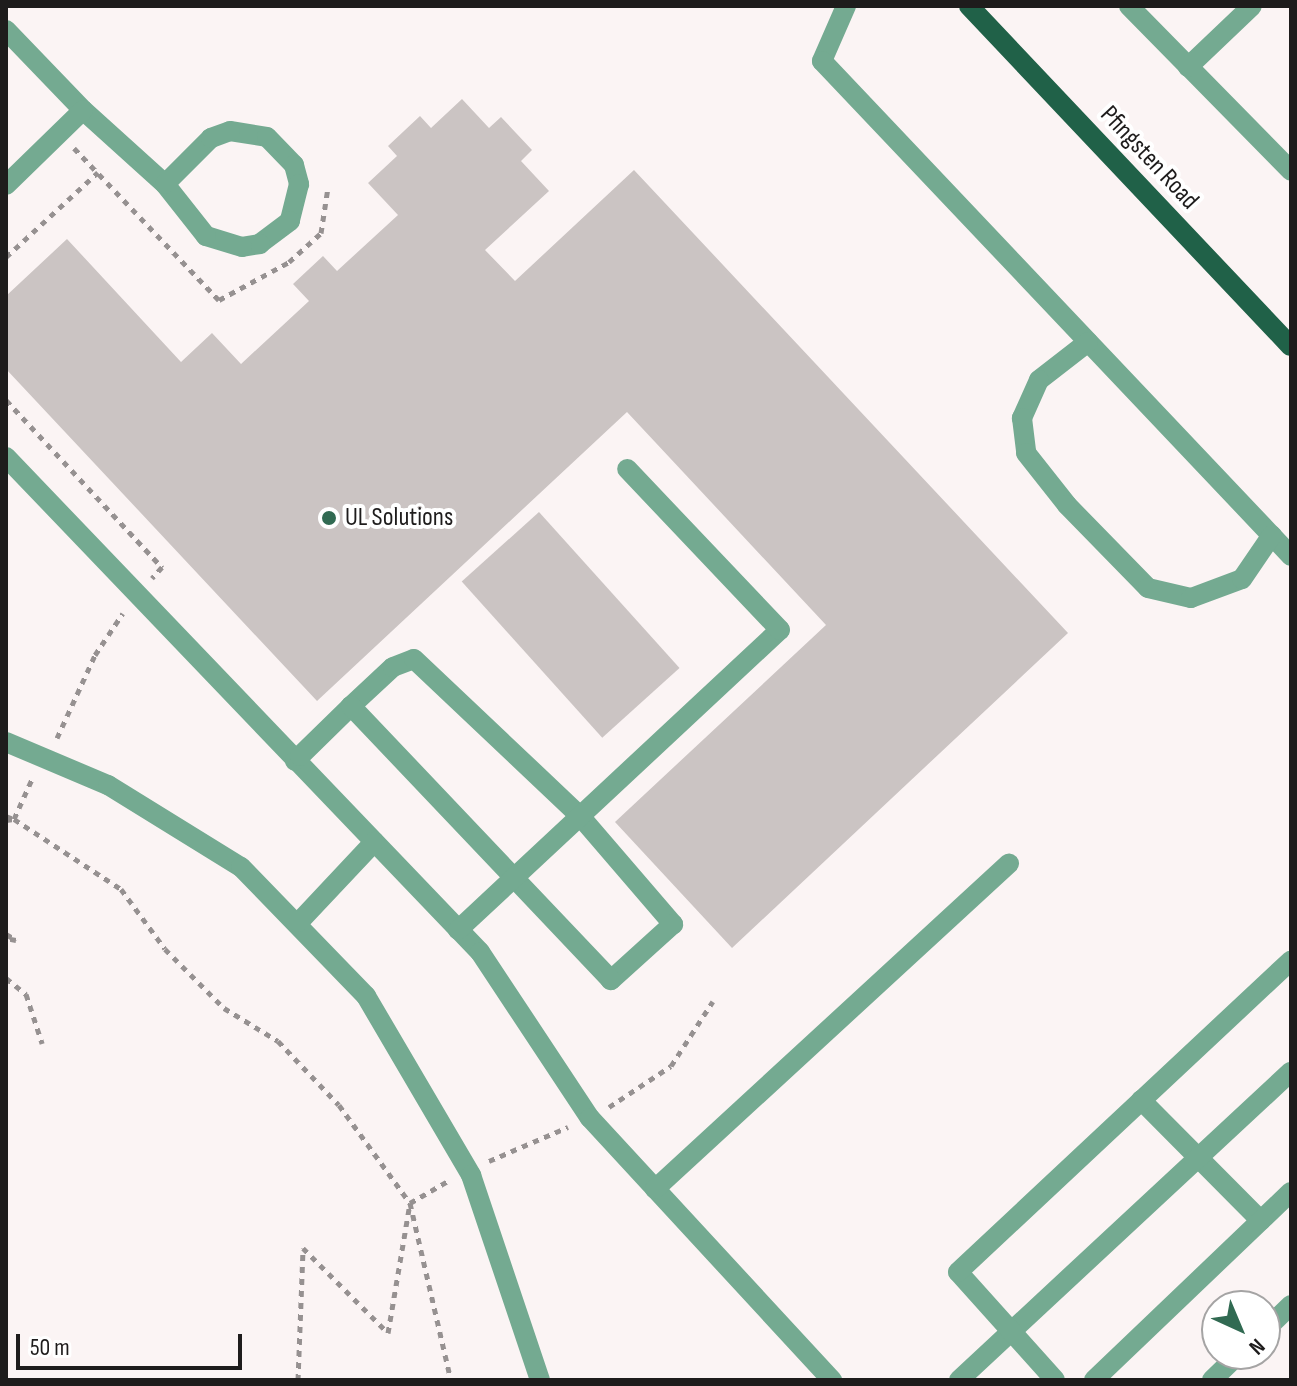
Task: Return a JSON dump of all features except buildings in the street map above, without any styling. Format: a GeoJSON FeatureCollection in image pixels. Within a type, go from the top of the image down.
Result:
{"type":"FeatureCollection","features":[{"type":"Feature","properties":{"kind":"main road","name":"Pfingsten Road"},"geometry":{"type":"LineString","coordinates":[[969,6],[1291,346]]}},
{"type":"Feature","properties":{"kind":"street"},"geometry":{"type":"LineString","coordinates":[[846,6],[822,61],[1291,556]]}},
{"type":"Feature","properties":{"kind":"street"},"geometry":{"type":"LineString","coordinates":[[1129,6],[1291,171]]}},
{"type":"Feature","properties":{"kind":"street"},"geometry":{"type":"LineString","coordinates":[[1188,67],[1252,6]]}},
{"type":"Feature","properties":{"kind":"street"},"geometry":{"type":"LineString","coordinates":[[6,30],[83,110],[165,184],[206,236],[242,247],[260,244],[290,221],[299,184],[283,149],[249,131],[211,138],[165,184]]}},
{"type":"Feature","properties":{"kind":"street"},"geometry":{"type":"LineString","coordinates":[[6,185],[83,110]]}},
{"type":"Feature","properties":{"kind":"street"},"geometry":{"type":"LineString","coordinates":[[1088,342],[1039,380],[1022,418],[1026,453],[1067,505],[1148,588],[1191,598],[1242,579],[1272,535]]}},
{"type":"Feature","properties":{"kind":"street"},"geometry":{"type":"LineString","coordinates":[[6,457],[135,596],[480,952],[590,1118],[832,1380]]}},
{"type":"Feature","properties":{"kind":"street"},"geometry":{"type":"LineString","coordinates":[[458,930],[780,630],[627,469]]}},
{"type":"Feature","properties":{"kind":"street"},"geometry":{"type":"LineString","coordinates":[[295,761],[351,706],[393,667],[414,659],[580,816],[673,924],[644,955],[611,980],[512,880],[351,706]]}},
{"type":"Feature","properties":{"kind":"street"},"geometry":{"type":"LineString","coordinates":[[6,742],[108,785],[178,825],[241,867],[299,922],[366,996],[471,1175],[540,1380]]}},
{"type":"Feature","properties":{"kind":"street"},"geometry":{"type":"LineString","coordinates":[[299,922],[374,842]]}},
{"type":"Feature","properties":{"kind":"street"},"geometry":{"type":"LineString","coordinates":[[655,1189],[1009,864]]}},
{"type":"Feature","properties":{"kind":"street"},"geometry":{"type":"LineString","coordinates":[[1055,1380],[958,1272],[1291,960]]}},
{"type":"Feature","properties":{"kind":"street"},"geometry":{"type":"LineString","coordinates":[[959,1380],[1291,1072]]}},
{"type":"Feature","properties":{"kind":"street"},"geometry":{"type":"LineString","coordinates":[[1141,1100],[1261,1221]]}},
{"type":"Feature","properties":{"kind":"street"},"geometry":{"type":"LineString","coordinates":[[1094,1380],[1291,1192]]}},
{"type":"Feature","properties":{"kind":"path"},"geometry":{"type":"LineString","coordinates":[[6,257],[98,172]]}},
{"type":"Feature","properties":{"kind":"path"},"geometry":{"type":"LineString","coordinates":[[6,400],[162,567],[135,596],[95,655],[56,741],[42,757],[14,819]]}},
{"type":"Feature","properties":{"kind":"path"},"geometry":{"type":"LineString","coordinates":[[6,818],[14,819],[121,889],[165,949],[224,1008],[278,1041],[339,1105],[410,1203],[451,1380]]}},
{"type":"Feature","properties":{"kind":"path"},"geometry":{"type":"LineString","coordinates":[[6,978],[26,994],[42,1043]]}},
{"type":"Feature","properties":{"kind":"path"},"geometry":{"type":"LineString","coordinates":[[298,1380],[303,1248],[388,1333],[410,1203]]}},
{"type":"Feature","properties":{"kind":"place","name":"UL Solutions"},"geometry":{"type":"Point","coordinates":[329,518]}}]}
